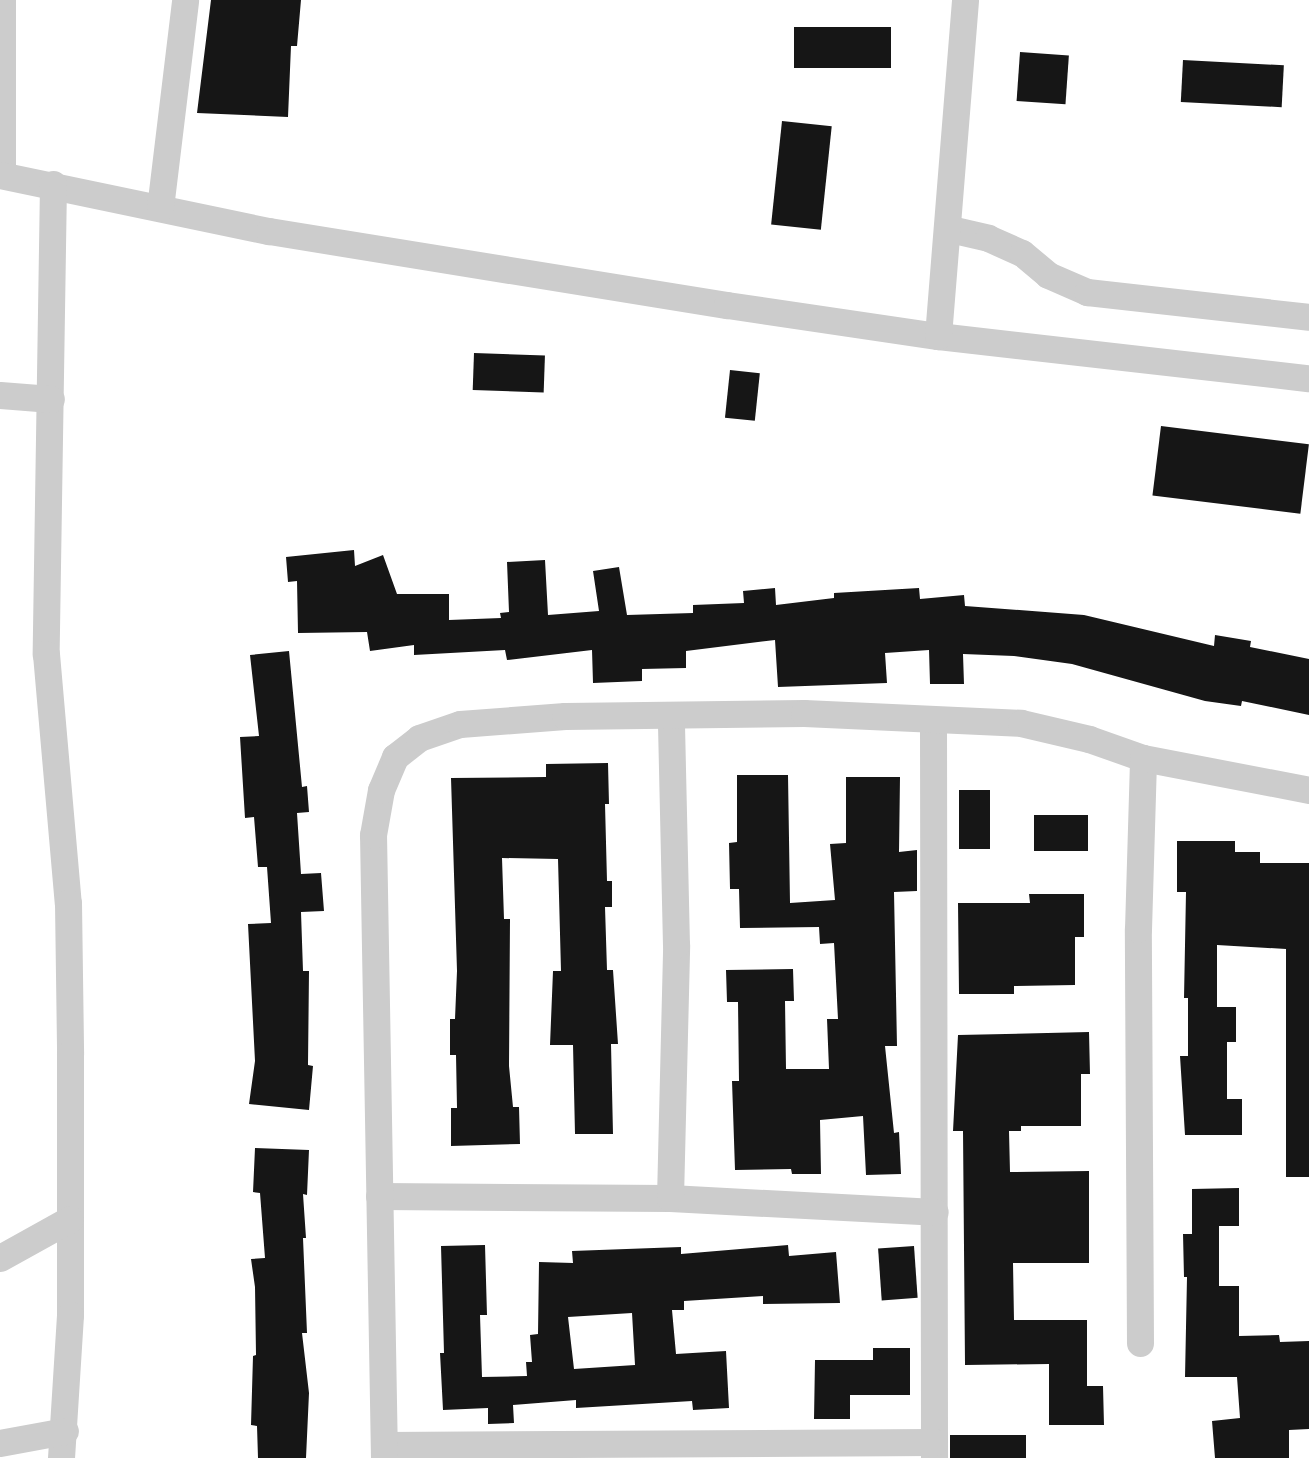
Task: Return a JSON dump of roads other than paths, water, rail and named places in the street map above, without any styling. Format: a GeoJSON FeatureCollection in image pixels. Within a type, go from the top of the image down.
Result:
{"type":"FeatureCollection","features":[{"type":"Feature","properties":{"kind":"street"},"geometry":{"type":"LineString","coordinates":[[2,0],[1,175],[160,208],[484,267],[938,336],[1309,378]]}},
{"type":"Feature","properties":{"kind":"street"},"geometry":{"type":"LineString","coordinates":[[160,208],[185,0]]}},
{"type":"Feature","properties":{"kind":"street"},"geometry":{"type":"LineString","coordinates":[[938,336],[950,229],[964,0]]}},
{"type":"Feature","properties":{"kind":"street"},"geometry":{"type":"LineString","coordinates":[[53,184],[46,654],[68,903],[70,1219],[65,1431],[61,1458]]}},
{"type":"Feature","properties":{"kind":"street"},"geometry":{"type":"LineString","coordinates":[[950,229],[988,238],[1022,253],[1048,275],[1087,292],[1309,317]]}},
{"type":"Feature","properties":{"kind":"street"},"geometry":{"type":"LineString","coordinates":[[0,395],[51,399]]}},
{"type":"Feature","properties":{"kind":"street"},"geometry":{"type":"LineString","coordinates":[[933,721],[934,1450],[384,1451],[374,835],[381,790],[395,758],[419,738],[460,724],[565,717],[804,713],[933,721],[1021,723],[1089,739],[1143,758],[1309,790]]}},
{"type":"Feature","properties":{"kind":"street"},"geometry":{"type":"LineString","coordinates":[[670,1198],[676,945],[671,717]]}},
{"type":"Feature","properties":{"kind":"street"},"geometry":{"type":"LineString","coordinates":[[1140,1343],[1138,929],[1143,758]]}},
{"type":"Feature","properties":{"kind":"street"},"geometry":{"type":"LineString","coordinates":[[379,1196],[670,1198],[935,1212]]}},
{"type":"Feature","properties":{"kind":"street"},"geometry":{"type":"LineString","coordinates":[[0,1258],[70,1219]]}},
{"type":"Feature","properties":{"kind":"street"},"geometry":{"type":"LineString","coordinates":[[0,1443],[65,1431]]}}]}
